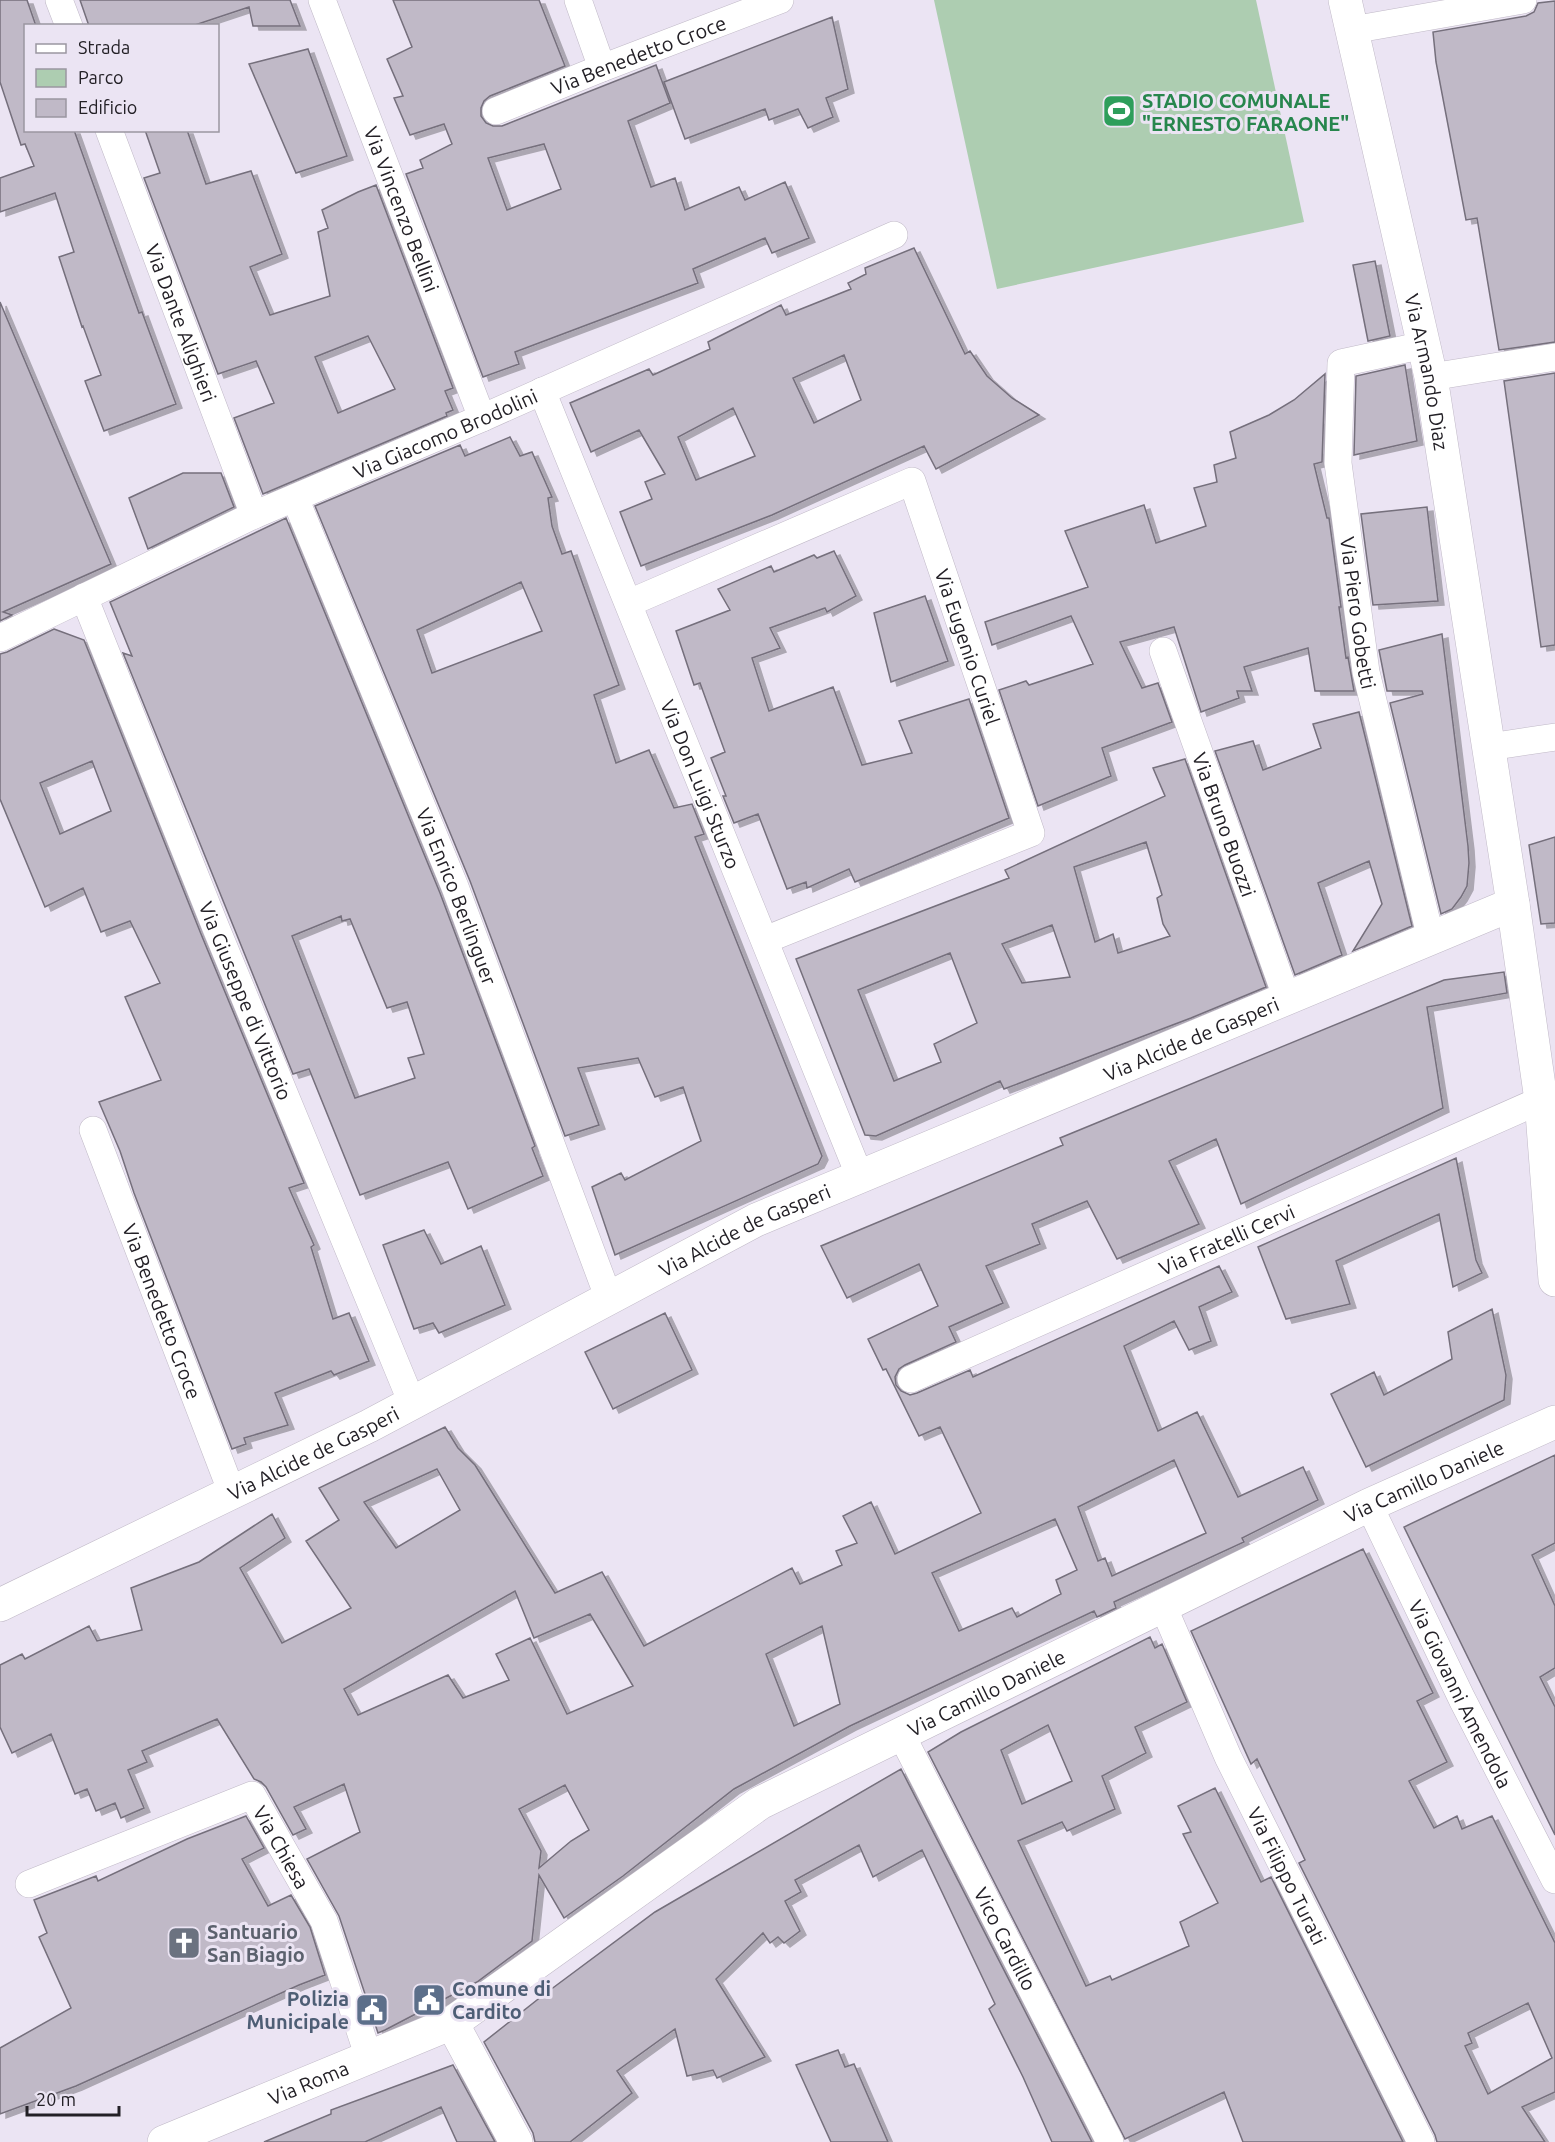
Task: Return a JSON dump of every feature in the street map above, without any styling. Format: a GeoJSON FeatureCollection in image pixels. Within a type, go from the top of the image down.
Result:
{"type":"FeatureCollection","features":[{"type":"Feature","properties":{"kind":"street"},"geometry":{"type":"LineString","coordinates":[[59,0],[68,24]]}},
{"type":"Feature","properties":{"kind":"street","name":"Via Vincenzo Bellini"},"geometry":{"type":"LineString","coordinates":[[322,0],[482,418]]}},
{"type":"Feature","properties":{"kind":"street"},"geometry":{"type":"LineString","coordinates":[[578,0],[602,68]]}},
{"type":"Feature","properties":{"kind":"street","name":"Via Benedetto Croce"},"geometry":{"type":"LineString","coordinates":[[496,111],[780,0]]}},
{"type":"Feature","properties":{"kind":"street"},"geometry":{"type":"LineString","coordinates":[[1348,15],[1523,0]]}},
{"type":"Feature","properties":{"kind":"street","name":"Via Armando Diaz"},"geometry":{"type":"LineString","coordinates":[[1348,15],[1431,377],[1548,1114],[1555,1280]]}},
{"type":"Feature","properties":{"kind":"street","name":"Via Dante Alighieri"},"geometry":{"type":"LineString","coordinates":[[109,132],[254,516]]}},
{"type":"Feature","properties":{"kind":"street","name":"Via Giacomo Brodolini"},"geometry":{"type":"LineString","coordinates":[[0,638],[254,516],[482,418],[894,235]]}},
{"type":"Feature","properties":{"kind":"street","name":"Via Piero Gobetti"},"geometry":{"type":"LineString","coordinates":[[1424,345],[1341,363],[1338,463],[1366,672],[1431,939]]}},
{"type":"Feature","properties":{"kind":"street"},"geometry":{"type":"LineString","coordinates":[[1431,377],[1555,357]]}},
{"type":"Feature","properties":{"kind":"street","name":"Via Don Luigi Sturzo"},"geometry":{"type":"LineString","coordinates":[[542,391],[860,1177]]}},
{"type":"Feature","properties":{"kind":"street","name":"Via Eugenio Curiel"},"geometry":{"type":"LineString","coordinates":[[628,603],[912,481],[1031,833],[765,940]]}},
{"type":"Feature","properties":{"kind":"street","name":"Via Enrico Berlinguer"},"geometry":{"type":"LineString","coordinates":[[296,498],[455,887],[609,1299]]}},
{"type":"Feature","properties":{"kind":"street","name":"Via Giuseppe di Vittorio"},"geometry":{"type":"LineString","coordinates":[[84,597],[212,917],[412,1403]]}},
{"type":"Feature","properties":{"kind":"street","name":"Via Bruno Buozzi"},"geometry":{"type":"LineString","coordinates":[[1163,651],[1287,999]]}},
{"type":"Feature","properties":{"kind":"street"},"geometry":{"type":"LineString","coordinates":[[1490,747],[1555,737]]}},
{"type":"Feature","properties":{"kind":"street","name":"Via Alcide de Gasperi"},"geometry":{"type":"LineString","coordinates":[[0,1605],[412,1403],[756,1220],[1514,904]]}},
{"type":"Feature","properties":{"kind":"street","name":"Via Fratelli Cervi"},"geometry":{"type":"LineString","coordinates":[[911,1379],[1548,1114]]}},
{"type":"Feature","properties":{"kind":"street","name":"Via Benedetto Croce"},"geometry":{"type":"LineString","coordinates":[[93,1130],[232,1493]]}},
{"type":"Feature","properties":{"kind":"street","name":"Via Camillo Daniele"},"geometry":{"type":"LineString","coordinates":[[452,2023],[760,1803],[1369,1505],[1555,1422]]}},
{"type":"Feature","properties":{"kind":"street","name":"Via Giovanni Amendola"},"geometry":{"type":"LineString","coordinates":[[1369,1505],[1462,1698],[1555,1880]]}},
{"type":"Feature","properties":{"kind":"street","name":"Via Filippo Turati"},"geometry":{"type":"LineString","coordinates":[[1163,1606],[1228,1757],[1421,2142]]}},
{"type":"Feature","properties":{"kind":"street","name":"Vico Cardillo"},"geometry":{"type":"LineString","coordinates":[[901,1734],[1110,2142]]}},
{"type":"Feature","properties":{"kind":"street","name":"Via Chiesa"},"geometry":{"type":"LineString","coordinates":[[29,1884],[252,1795],[324,1921],[369,2058]]}},
{"type":"Feature","properties":{"kind":"street"},"geometry":{"type":"LineString","coordinates":[[452,2023],[516,2142]]}},
{"type":"Feature","properties":{"kind":"street","name":"Via Roma"},"geometry":{"type":"LineString","coordinates":[[164,2142],[452,2023]]}},
{"type":"Feature","properties":{"kind":"green space","name":"STADIO COMUNALE \"ERNESTO FARAONE\""},"geometry":{"type":"Polygon","coordinates":[[[934,0],[1256,0],[1304,222],[997,289],[934,0]]]}},
{"type":"Feature","properties":{"kind":"building"},"geometry":{"type":"Polygon","coordinates":[[[0,0],[27,0],[35,24],[24,24],[24,132],[75,132],[139,313],[142,312],[176,404],[104,431],[85,381],[101,375],[82,327],[59,257],[74,252],[55,193],[0,212],[0,178],[34,166],[25,144],[21,145],[0,82],[0,0]]]}},
{"type":"Feature","properties":{"kind":"building"},"geometry":{"type":"Polygon","coordinates":[[[80,0],[290,0],[300,26],[253,26],[249,7],[198,24],[88,24],[80,0]]]}},
{"type":"Feature","properties":{"kind":"building"},"geometry":{"type":"Polygon","coordinates":[[[393,0],[539,0],[565,66],[490,96],[481,108],[481,116],[486,123],[502,126],[656,65],[670,103],[628,121],[651,187],[675,178],[685,210],[739,187],[745,200],[785,182],[809,238],[772,253],[765,238],[693,269],[698,283],[515,352],[519,364],[483,377],[406,174],[423,168],[420,160],[452,144],[444,124],[410,135],[394,98],[403,96],[387,59],[412,47],[393,0]],[[544,144],[488,158],[507,210],[561,189],[544,144]]]}},
{"type":"Feature","properties":{"kind":"building"},"geometry":{"type":"Polygon","coordinates":[[[1555,1],[1555,342],[1499,350],[1477,218],[1466,220],[1436,62],[1433,32],[1526,16],[1534,12],[1538,3],[1555,1]]]}},
{"type":"Feature","properties":{"kind":"building"},"geometry":{"type":"Polygon","coordinates":[[[832,17],[848,89],[826,98],[833,117],[808,128],[798,109],[769,120],[765,109],[685,139],[664,82],[832,17]]]}},
{"type":"Feature","properties":{"kind":"building"},"geometry":{"type":"Polygon","coordinates":[[[308,49],[347,156],[296,173],[249,64],[308,49]]]}},
{"type":"Feature","properties":{"kind":"building"},"geometry":{"type":"Polygon","coordinates":[[[146,132],[188,132],[206,184],[251,171],[282,254],[250,267],[270,315],[330,296],[318,232],[328,228],[322,210],[376,185],[453,388],[445,391],[453,410],[446,413],[447,416],[263,494],[234,418],[274,403],[256,361],[218,374],[144,178],[160,173],[146,132]],[[368,336],[315,357],[338,413],[395,389],[368,336]]]}},
{"type":"Feature","properties":{"kind":"building"},"geometry":{"type":"Polygon","coordinates":[[[914,248],[965,354],[970,351],[987,376],[1012,398],[1039,415],[936,469],[924,446],[772,515],[641,566],[620,512],[652,499],[645,482],[665,474],[639,430],[591,452],[570,403],[649,369],[653,375],[710,349],[708,342],[781,305],[786,315],[851,289],[848,283],[866,274],[865,268],[914,248]],[[844,355],[793,378],[814,423],[861,400],[844,355]],[[733,408],[678,437],[696,480],[755,456],[733,408]]]}},
{"type":"Feature","properties":{"kind":"building"},"geometry":{"type":"Polygon","coordinates":[[[1375,261],[1390,336],[1368,341],[1353,265],[1375,261]]]}},
{"type":"Feature","properties":{"kind":"building"},"geometry":{"type":"Polygon","coordinates":[[[0,302],[111,564],[3,612],[12,615],[0,621],[0,302]]]}},
{"type":"Feature","properties":{"kind":"building"},"geometry":{"type":"Polygon","coordinates":[[[1405,365],[1417,441],[1354,455],[1356,376],[1405,365]]]}},
{"type":"Feature","properties":{"kind":"building"},"geometry":{"type":"Polygon","coordinates":[[[1555,373],[1555,645],[1541,647],[1504,381],[1555,373]]]}},
{"type":"Feature","properties":{"kind":"building"},"geometry":{"type":"Polygon","coordinates":[[[1325,374],[1322,462],[1314,464],[1327,518],[1329,518],[1346,658],[1348,657],[1354,691],[1315,691],[1308,648],[1244,667],[1252,691],[1237,691],[1239,698],[1201,712],[1174,627],[1120,642],[1142,688],[1158,683],[1172,722],[1102,748],[1111,776],[1038,806],[999,690],[1026,681],[1029,685],[1093,664],[1071,616],[992,645],[985,622],[1088,587],[1065,531],[1144,505],[1156,543],[1206,526],[1194,488],[1217,482],[1214,465],[1236,458],[1230,432],[1269,415],[1294,400],[1325,374]]]}},
{"type":"Feature","properties":{"kind":"building"},"geometry":{"type":"Polygon","coordinates":[[[510,437],[520,456],[532,452],[552,497],[548,498],[552,526],[562,554],[571,551],[619,685],[594,695],[616,763],[649,750],[674,808],[692,804],[704,834],[695,837],[822,1156],[818,1164],[615,1255],[592,1187],[621,1173],[625,1180],[701,1141],[683,1087],[655,1097],[638,1058],[578,1068],[599,1125],[565,1136],[470,881],[315,506],[460,445],[465,456],[510,437]],[[521,582],[417,630],[432,673],[542,631],[521,582]]]}},
{"type":"Feature","properties":{"kind":"building"},"geometry":{"type":"Polygon","coordinates":[[[183,473],[221,473],[234,507],[148,549],[129,498],[183,473]]]}},
{"type":"Feature","properties":{"kind":"building"},"geometry":{"type":"Polygon","coordinates":[[[1427,507],[1438,601],[1373,605],[1361,514],[1427,507]]]}},
{"type":"Feature","properties":{"kind":"building"},"geometry":{"type":"Polygon","coordinates":[[[286,518],[440,893],[535,1146],[532,1148],[543,1176],[468,1209],[448,1162],[360,1195],[309,1069],[293,1074],[123,653],[132,656],[110,602],[286,518]],[[341,916],[292,936],[355,1098],[415,1078],[408,1058],[424,1054],[407,1002],[387,1008],[350,919],[342,921],[341,916]]]}},
{"type":"Feature","properties":{"kind":"building"},"geometry":{"type":"Polygon","coordinates":[[[834,551],[856,596],[827,612],[825,608],[770,628],[780,648],[752,658],[769,711],[833,687],[862,765],[912,753],[899,721],[969,699],[1009,818],[855,882],[849,869],[807,888],[806,882],[787,889],[758,814],[734,823],[711,758],[725,752],[700,683],[694,685],[676,631],[730,610],[718,589],[771,566],[774,572],[814,555],[817,558],[834,551]]]}},
{"type":"Feature","properties":{"kind":"building"},"geometry":{"type":"Polygon","coordinates":[[[925,596],[948,661],[891,682],[874,613],[925,596]]]}},
{"type":"Feature","properties":{"kind":"building"},"geometry":{"type":"Polygon","coordinates":[[[54,629],[84,640],[201,934],[304,1183],[289,1188],[314,1245],[311,1247],[333,1319],[349,1313],[369,1361],[334,1375],[331,1371],[275,1393],[288,1425],[244,1438],[246,1444],[232,1449],[120,1151],[99,1102],[161,1080],[125,997],[160,983],[130,921],[101,932],[83,888],[45,907],[0,799],[0,654],[54,629]],[[92,761],[40,783],[60,834],[111,811],[92,761]]]}},
{"type":"Feature","properties":{"kind":"building"},"geometry":{"type":"Polygon","coordinates":[[[1442,634],[1469,863],[1467,886],[1461,897],[1452,909],[1441,914],[1390,703],[1423,694],[1422,691],[1387,691],[1379,650],[1442,634]]]}},
{"type":"Feature","properties":{"kind":"building"},"geometry":{"type":"Polygon","coordinates":[[[1359,712],[1412,926],[1353,951],[1382,904],[1369,861],[1318,883],[1342,955],[1295,975],[1215,751],[1253,741],[1263,770],[1321,748],[1313,724],[1359,712]]]}},
{"type":"Feature","properties":{"kind":"building"},"geometry":{"type":"Polygon","coordinates":[[[1185,759],[1266,987],[1004,1089],[1000,1081],[876,1136],[865,1135],[796,959],[1009,878],[1005,870],[1165,796],[1153,768],[1185,759]],[[1146,842],[1074,867],[1095,942],[1113,934],[1118,953],[1170,936],[1163,924],[1157,898],[1162,895],[1146,842]],[[1052,925],[1002,944],[1022,983],[1070,977],[1052,925]],[[950,953],[858,990],[894,1081],[941,1062],[934,1044],[977,1023],[950,953]]]}},
{"type":"Feature","properties":{"kind":"building"},"geometry":{"type":"Polygon","coordinates":[[[1555,837],[1555,923],[1541,924],[1529,845],[1555,837]]]}},
{"type":"Feature","properties":{"kind":"building"},"geometry":{"type":"Polygon","coordinates":[[[1504,972],[1507,993],[1427,1007],[1443,1108],[1241,1204],[1216,1139],[1169,1161],[1199,1224],[1117,1259],[1087,1201],[1032,1224],[1040,1244],[986,1266],[1003,1303],[949,1327],[956,1342],[905,1365],[899,1369],[895,1377],[896,1385],[901,1391],[910,1395],[970,1370],[973,1377],[1219,1266],[1232,1292],[1199,1307],[1211,1341],[1189,1350],[1174,1321],[1124,1346],[1158,1431],[1197,1412],[1238,1497],[1303,1467],[1318,1500],[1242,1538],[1244,1542],[1114,1602],[1116,1608],[1097,1617],[1094,1611],[850,1726],[734,1789],[623,1876],[564,1918],[539,1875],[532,1941],[477,1982],[378,2033],[339,1916],[307,1859],[360,1832],[344,1784],[294,1807],[306,1829],[293,1835],[266,1787],[254,1779],[217,1719],[142,1751],[147,1762],[128,1770],[144,1808],[121,1818],[115,1803],[96,1811],[87,1789],[75,1794],[51,1734],[12,1753],[0,1727],[0,1665],[22,1654],[25,1659],[89,1626],[97,1641],[142,1630],[131,1588],[199,1562],[272,1514],[285,1538],[240,1568],[282,1643],[351,1608],[306,1541],[339,1520],[319,1488],[445,1427],[458,1448],[475,1465],[555,1593],[602,1572],[644,1646],[792,1568],[800,1584],[842,1565],[836,1551],[857,1543],[843,1516],[871,1502],[895,1554],[981,1513],[940,1427],[919,1436],[886,1369],[883,1370],[868,1339],[938,1306],[919,1264],[847,1298],[821,1246],[1063,1145],[1060,1138],[1444,980],[1504,972]],[[1174,1460],[1078,1507],[1098,1561],[1105,1558],[1112,1576],[1206,1533],[1174,1460]],[[437,1469],[364,1502],[396,1548],[460,1510],[437,1469]],[[1055,1519],[932,1573],[959,1631],[1012,1608],[1017,1617],[1061,1594],[1056,1580],[1077,1570],[1055,1519]],[[515,1591],[344,1689],[358,1715],[448,1675],[463,1698],[509,1680],[496,1654],[530,1638],[567,1714],[633,1686],[590,1614],[534,1638],[515,1591]],[[822,1626],[766,1654],[794,1726],[840,1704],[822,1626]],[[565,1785],[519,1809],[541,1851],[539,1868],[571,1841],[589,1830],[565,1785]]]}},
{"type":"Feature","properties":{"kind":"building"},"geometry":{"type":"Polygon","coordinates":[[[1456,1158],[1476,1260],[1482,1273],[1453,1287],[1439,1214],[1336,1261],[1350,1304],[1286,1319],[1258,1247],[1456,1158]]]}},
{"type":"Feature","properties":{"kind":"building"},"geometry":{"type":"Polygon","coordinates":[[[424,1230],[441,1264],[481,1246],[505,1305],[439,1333],[433,1323],[414,1329],[383,1245],[424,1230]]]}},
{"type":"Feature","properties":{"kind":"building"},"geometry":{"type":"Polygon","coordinates":[[[1492,1309],[1506,1375],[1504,1400],[1366,1467],[1331,1394],[1374,1372],[1384,1395],[1452,1359],[1448,1332],[1492,1309]]]}},
{"type":"Feature","properties":{"kind":"building"},"geometry":{"type":"Polygon","coordinates":[[[665,1313],[692,1370],[613,1409],[585,1352],[665,1313]]]}},
{"type":"Feature","properties":{"kind":"building"},"geometry":{"type":"Polygon","coordinates":[[[1555,1455],[1555,1543],[1532,1555],[1555,1606],[1555,1668],[1540,1677],[1555,1707],[1555,1835],[1404,1527],[1555,1455]]]}},
{"type":"Feature","properties":{"kind":"building"},"geometry":{"type":"Polygon","coordinates":[[[1363,1549],[1433,1693],[1417,1701],[1447,1762],[1409,1781],[1434,1828],[1457,1816],[1462,1829],[1492,1816],[1555,1943],[1555,2092],[1522,2107],[1545,2142],[1437,2142],[1299,1863],[1305,1860],[1257,1759],[1251,1764],[1191,1631],[1363,1549]],[[1528,2003],[1468,2033],[1472,2043],[1465,2046],[1488,2094],[1552,2058],[1528,2003]]]}},
{"type":"Feature","properties":{"kind":"building"},"geometry":{"type":"Polygon","coordinates":[[[1150,1637],[1155,1648],[1162,1644],[1187,1702],[1135,1727],[1146,1753],[1102,1776],[1115,1809],[1067,1831],[1062,1822],[1018,1841],[1086,1986],[1110,1976],[1112,1980],[1189,1946],[1180,1922],[1218,1903],[1183,1834],[1191,1832],[1178,1806],[1215,1788],[1261,1882],[1271,1877],[1403,2142],[1243,2142],[1224,2092],[1125,2139],[928,1752],[961,1732],[1150,1637]],[[1048,1725],[1001,1750],[1022,1804],[1072,1781],[1048,1725]]]}},
{"type":"Feature","properties":{"kind":"building"},"geometry":{"type":"Polygon","coordinates":[[[901,1769],[1092,2142],[1052,2142],[989,2009],[995,2004],[922,1850],[873,1877],[859,1845],[795,1880],[801,1892],[785,1901],[800,1931],[784,1943],[778,1937],[770,1943],[763,1933],[716,1979],[765,2057],[717,2078],[713,2070],[687,2076],[675,2029],[617,2071],[632,2093],[570,2142],[535,2142],[533,2133],[484,2042],[655,1912],[901,1769]]]}},
{"type":"Feature","properties":{"kind":"building"},"geometry":{"type":"Polygon","coordinates":[[[246,1816],[264,1848],[242,1859],[268,1906],[291,1895],[310,1927],[325,1975],[76,2086],[0,2114],[0,2048],[71,2008],[39,1937],[47,1933],[34,1900],[96,1876],[98,1881],[187,1839],[246,1816]]]}},
{"type":"Feature","properties":{"kind":"building"},"geometry":{"type":"Polygon","coordinates":[[[838,2050],[845,2067],[854,2064],[888,2142],[831,2142],[796,2065],[838,2050]]]}},
{"type":"Feature","properties":{"kind":"building"},"geometry":{"type":"Polygon","coordinates":[[[453,2065],[495,2142],[457,2142],[441,2107],[365,2142],[264,2142],[331,2114],[331,2110],[453,2065]]]}},
{"type":"Feature","properties":{"kind":"place","name":"STADIO COMUNALE \"ERNESTO FARAONE\""},"geometry":{"type":"Point","coordinates":[1119,111]}},
{"type":"Feature","properties":{"kind":"place","name":"Santuario San Biagio"},"geometry":{"type":"Point","coordinates":[184,1943]}},
{"type":"Feature","properties":{"kind":"place","name":"Comune di Cardito"},"geometry":{"type":"Point","coordinates":[429,2000]}},
{"type":"Feature","properties":{"kind":"place","name":"Polizia Municipale"},"geometry":{"type":"Point","coordinates":[372,2010]}}]}
